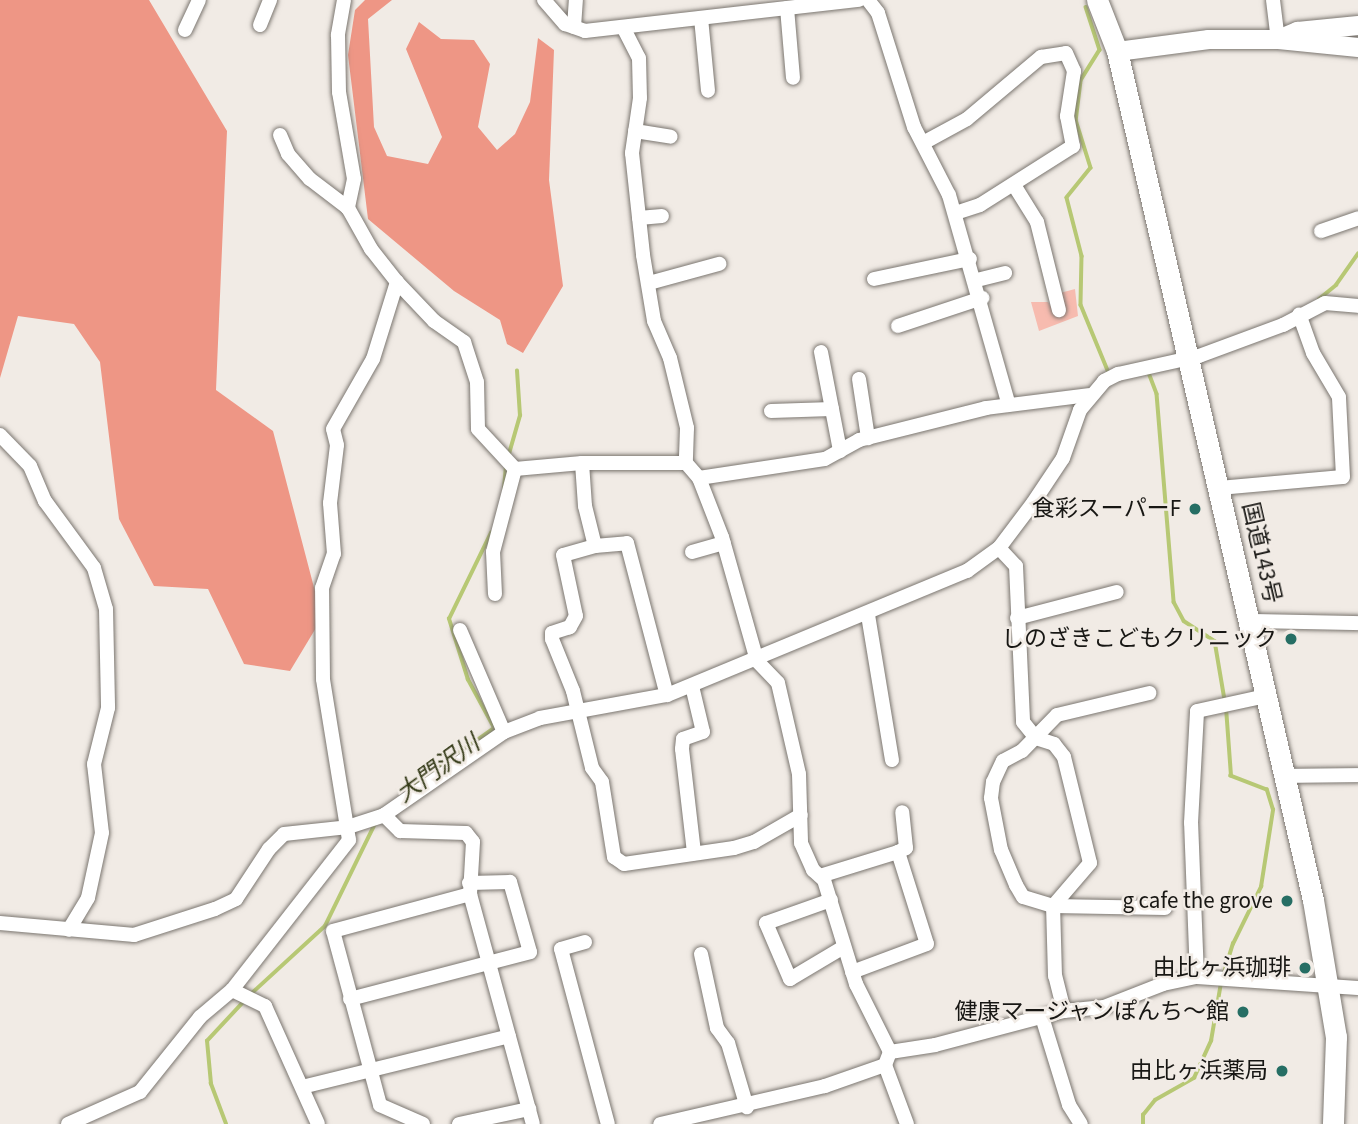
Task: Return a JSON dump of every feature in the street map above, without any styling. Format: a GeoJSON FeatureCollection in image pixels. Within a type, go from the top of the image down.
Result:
{"type":"FeatureCollection","features":[{"type":"Feature","properties":{"kind":"highway","name":"国道143号"},"geometry":{"type":"LineString","coordinates":[[1097,0],[1117,51],[1285,776],[1331,988],[1336,1037],[1333,1124]]}},
{"type":"Feature","properties":{"kind":"main road"},"geometry":{"type":"LineString","coordinates":[[1278,39],[1297,31],[1358,25]]}},
{"type":"Feature","properties":{"kind":"main road"},"geometry":{"type":"LineString","coordinates":[[1117,51],[1177,40],[1278,39],[1358,47]]}},
{"type":"Feature","properties":{"kind":"street"},"geometry":{"type":"LineString","coordinates":[[185,30],[199,0]]}},
{"type":"Feature","properties":{"kind":"street"},"geometry":{"type":"LineString","coordinates":[[260,24],[270,0]]}},
{"type":"Feature","properties":{"kind":"street"},"geometry":{"type":"LineString","coordinates":[[344,0],[338,35],[339,92],[354,178],[348,208]]}},
{"type":"Feature","properties":{"kind":"street"},"geometry":{"type":"LineString","coordinates":[[544,0],[565,24],[574,27],[624,27],[859,0]]}},
{"type":"Feature","properties":{"kind":"street"},"geometry":{"type":"LineString","coordinates":[[574,27],[576,0]]}},
{"type":"Feature","properties":{"kind":"street"},"geometry":{"type":"LineString","coordinates":[[868,0],[878,13],[907,109],[955,213],[977,280],[1009,405]]}},
{"type":"Feature","properties":{"kind":"street"},"geometry":{"type":"LineString","coordinates":[[1273,0],[1278,39]]}},
{"type":"Feature","properties":{"kind":"street"},"geometry":{"type":"LineString","coordinates":[[787,8],[793,78]]}},
{"type":"Feature","properties":{"kind":"street"},"geometry":{"type":"LineString","coordinates":[[701,18],[708,91]]}},
{"type":"Feature","properties":{"kind":"street"},"geometry":{"type":"LineString","coordinates":[[624,27],[639,58],[632,153],[639,218],[654,321],[670,358],[687,428],[686,463],[699,478],[724,543],[757,661],[778,683],[799,774],[801,843],[831,900],[852,972],[887,1058],[907,1124]]}},
{"type":"Feature","properties":{"kind":"street"},"geometry":{"type":"LineString","coordinates":[[923,143],[967,119],[1041,57],[1066,53],[1074,71],[1067,116],[1073,146],[980,205],[955,213]]}},
{"type":"Feature","properties":{"kind":"street"},"geometry":{"type":"LineString","coordinates":[[635,131],[671,137]]}},
{"type":"Feature","properties":{"kind":"street"},"geometry":{"type":"LineString","coordinates":[[280,135],[288,154],[310,179],[348,208],[370,248],[397,282],[434,320],[464,342],[477,382],[478,429],[515,469]]}},
{"type":"Feature","properties":{"kind":"street"},"geometry":{"type":"LineString","coordinates":[[1014,185],[1037,222],[1059,310]]}},
{"type":"Feature","properties":{"kind":"street"},"geometry":{"type":"LineString","coordinates":[[639,218],[662,216]]}},
{"type":"Feature","properties":{"kind":"street"},"geometry":{"type":"LineString","coordinates":[[1321,230],[1358,218]]}},
{"type":"Feature","properties":{"kind":"street"},"geometry":{"type":"LineString","coordinates":[[874,279],[970,259]]}},
{"type":"Feature","properties":{"kind":"street"},"geometry":{"type":"LineString","coordinates":[[649,284],[719,264]]}},
{"type":"Feature","properties":{"kind":"street"},"geometry":{"type":"LineString","coordinates":[[977,280],[1005,273]]}},
{"type":"Feature","properties":{"kind":"street"},"geometry":{"type":"LineString","coordinates":[[68,1124],[140,1092],[200,1017],[239,993],[349,840],[323,679],[321,637],[322,588],[334,554],[330,503],[337,445],[334,429],[373,359],[397,282]]}},
{"type":"Feature","properties":{"kind":"street"},"geometry":{"type":"LineString","coordinates":[[898,326],[982,298]]}},
{"type":"Feature","properties":{"kind":"street"},"geometry":{"type":"LineString","coordinates":[[699,478],[825,459],[868,438],[1009,405],[1089,395],[1118,374],[1189,358],[1283,325],[1299,314],[1325,303],[1358,306]]}},
{"type":"Feature","properties":{"kind":"street"},"geometry":{"type":"LineString","coordinates":[[1219,488],[1343,477],[1339,397],[1312,353],[1299,314]]}},
{"type":"Feature","properties":{"kind":"street"},"geometry":{"type":"LineString","coordinates":[[821,352],[840,451]]}},
{"type":"Feature","properties":{"kind":"street"},"geometry":{"type":"LineString","coordinates":[[859,379],[868,438]]}},
{"type":"Feature","properties":{"kind":"street"},"geometry":{"type":"LineString","coordinates":[[0,923],[134,934],[215,909],[236,899],[269,849],[285,834],[348,827],[384,815],[504,732],[540,718],[667,695],[757,661],[967,571],[999,548],[1063,458],[1089,395]]}},
{"type":"Feature","properties":{"kind":"street"},"geometry":{"type":"LineString","coordinates":[[771,411],[832,410]]}},
{"type":"Feature","properties":{"kind":"street"},"geometry":{"type":"LineString","coordinates":[[0,435],[30,466],[45,501],[94,568],[106,609],[108,708],[94,764],[102,833],[88,898],[69,930]]}},
{"type":"Feature","properties":{"kind":"street"},"geometry":{"type":"LineString","coordinates":[[515,469],[582,463],[686,463]]}},
{"type":"Feature","properties":{"kind":"street"},"geometry":{"type":"LineString","coordinates":[[582,463],[585,506],[595,546]]}},
{"type":"Feature","properties":{"kind":"street"},"geometry":{"type":"LineString","coordinates":[[495,594],[493,552],[515,469]]}},
{"type":"Feature","properties":{"kind":"street"},"geometry":{"type":"LineString","coordinates":[[667,695],[627,543],[595,546],[563,555],[576,616],[570,627],[552,633],[578,712],[592,768],[605,792],[614,857],[624,864],[754,842],[801,815]]}},
{"type":"Feature","properties":{"kind":"street"},"geometry":{"type":"LineString","coordinates":[[692,552],[724,543]]}},
{"type":"Feature","properties":{"kind":"street"},"geometry":{"type":"LineString","coordinates":[[999,548],[1016,566],[1023,722],[1036,738],[1054,744],[1064,757],[1090,863],[1053,906],[1055,976],[1064,1012]]}},
{"type":"Feature","properties":{"kind":"street"},"geometry":{"type":"LineString","coordinates":[[1017,618],[1117,592]]}},
{"type":"Feature","properties":{"kind":"street"},"geometry":{"type":"LineString","coordinates":[[868,615],[892,760]]}},
{"type":"Feature","properties":{"kind":"street"},"geometry":{"type":"LineString","coordinates":[[1249,621],[1358,623]]}},
{"type":"Feature","properties":{"kind":"street"},"geometry":{"type":"LineString","coordinates":[[460,630],[504,732]]}},
{"type":"Feature","properties":{"kind":"street"},"geometry":{"type":"LineString","coordinates":[[692,686],[703,732],[683,739],[682,749],[694,853]]}},
{"type":"Feature","properties":{"kind":"street"},"geometry":{"type":"LineString","coordinates":[[1149,693],[1057,715],[1036,738],[1003,761],[991,798],[1001,850],[1023,897],[1053,906],[1165,908]]}},
{"type":"Feature","properties":{"kind":"street"},"geometry":{"type":"LineString","coordinates":[[1197,977],[1191,823],[1196,711],[1266,696]]}},
{"type":"Feature","properties":{"kind":"street"},"geometry":{"type":"LineString","coordinates":[[1285,776],[1358,775]]}},
{"type":"Feature","properties":{"kind":"street"},"geometry":{"type":"LineString","coordinates":[[820,876],[906,848],[902,812]]}},
{"type":"Feature","properties":{"kind":"street"},"geometry":{"type":"LineString","coordinates":[[384,815],[400,831],[466,833],[473,842],[470,889],[533,1124]]}},
{"type":"Feature","properties":{"kind":"street"},"geometry":{"type":"LineString","coordinates":[[852,972],[927,944],[898,852]]}},
{"type":"Feature","properties":{"kind":"street"},"geometry":{"type":"LineString","coordinates":[[350,999],[530,952],[510,883],[470,889],[333,931],[350,999],[368,1071],[380,1105],[423,1124]]}},
{"type":"Feature","properties":{"kind":"street"},"geometry":{"type":"LineString","coordinates":[[831,900],[766,923],[790,979],[844,947]]}},
{"type":"Feature","properties":{"kind":"street"},"geometry":{"type":"LineString","coordinates":[[585,942],[561,949],[608,1124]]}},
{"type":"Feature","properties":{"kind":"street"},"geometry":{"type":"LineString","coordinates":[[701,954],[718,1028],[728,1043],[747,1107]]}},
{"type":"Feature","properties":{"kind":"street"},"geometry":{"type":"LineString","coordinates":[[660,1124],[747,1107],[887,1058],[1042,1017],[1104,1007],[1163,984],[1197,977],[1358,988]]}},
{"type":"Feature","properties":{"kind":"street"},"geometry":{"type":"LineString","coordinates":[[239,993],[265,1006],[318,1124]]}},
{"type":"Feature","properties":{"kind":"street"},"geometry":{"type":"LineString","coordinates":[[1042,1017],[1069,1105],[1081,1124]]}},
{"type":"Feature","properties":{"kind":"street"},"geometry":{"type":"LineString","coordinates":[[302,1087],[509,1036]]}},
{"type":"Feature","properties":{"kind":"street"},"geometry":{"type":"LineString","coordinates":[[459,1124],[529,1109]]}},
{"type":"Feature","properties":{"kind":"shaded area"},"geometry":{"type":"Polygon","coordinates":[[[0,0],[149,0],[227,131],[216,390],[273,431],[322,618],[290,671],[244,664],[208,589],[154,586],[119,519],[100,362],[74,324],[18,316],[0,378],[0,0]]]}},
{"type":"Feature","properties":{"kind":"shaded area"},"geometry":{"type":"Polygon","coordinates":[[[365,0],[392,0],[368,19],[374,127],[387,156],[428,164],[442,137],[406,49],[419,22],[441,39],[474,40],[490,64],[478,127],[497,150],[515,134],[530,102],[538,38],[554,50],[549,180],[563,286],[523,353],[507,344],[500,320],[454,291],[368,219],[348,55],[355,10],[365,0]]]}},
{"type":"Feature","properties":{"kind":"shaded area"},"geometry":{"type":"Polygon","coordinates":[[[1075,289],[1078,316],[1039,331],[1031,302],[1048,302],[1054,311],[1060,293],[1075,289]]]}},
{"type":"Feature","properties":{"kind":"waterway"},"geometry":{"type":"LineString","coordinates":[[1086,7],[1100,50],[1081,81],[1076,120],[1091,168],[1067,198],[1082,256],[1081,305],[1109,373]]}},
{"type":"Feature","properties":{"kind":"waterway"},"geometry":{"type":"LineString","coordinates":[[1319,299],[1336,285],[1358,254]]}},
{"type":"Feature","properties":{"kind":"waterway","name":"大門沢川"},"geometry":{"type":"LineString","coordinates":[[509,454],[520,416],[517,371]]}},
{"type":"Feature","properties":{"kind":"waterway"},"geometry":{"type":"LineString","coordinates":[[1149,373],[1157,394],[1174,602],[1184,621],[1215,641],[1225,700]]}},
{"type":"Feature","properties":{"kind":"waterway","name":"大門沢川"},"geometry":{"type":"LineString","coordinates":[[504,489],[506,465]]}},
{"type":"Feature","properties":{"kind":"waterway","name":"大門沢川"},"geometry":{"type":"LineString","coordinates":[[410,788],[494,728],[468,680],[449,619],[491,533]]}},
{"type":"Feature","properties":{"kind":"waterway"},"geometry":{"type":"LineString","coordinates":[[1223,976],[1233,944],[1261,887],[1273,810],[1267,790],[1231,776],[1226,708]]}},
{"type":"Feature","properties":{"kind":"waterway","name":"大門沢川"},"geometry":{"type":"LineString","coordinates":[[251,994],[325,926],[376,822]]}},
{"type":"Feature","properties":{"kind":"waterway"},"geometry":{"type":"LineString","coordinates":[[1143,1124],[1143,1115],[1155,1100],[1194,1078],[1211,1041],[1221,983]]}},
{"type":"Feature","properties":{"kind":"waterway","name":"大門沢川"},"geometry":{"type":"LineString","coordinates":[[226,1124],[211,1084],[207,1041],[246,999]]}},
{"type":"Feature","properties":{"kind":"place","name":"食彩スーパーF"},"geometry":{"type":"Point","coordinates":[1195,509]}},
{"type":"Feature","properties":{"kind":"place","name":"しのざきこどもクリニック"},"geometry":{"type":"Point","coordinates":[1291,639]}},
{"type":"Feature","properties":{"kind":"place","name":"g cafe the grove"},"geometry":{"type":"Point","coordinates":[1287,901]}},
{"type":"Feature","properties":{"kind":"place","name":"由比ヶ浜珈琲"},"geometry":{"type":"Point","coordinates":[1305,968]}},
{"type":"Feature","properties":{"kind":"place","name":"健康マージャンぽんち～館"},"geometry":{"type":"Point","coordinates":[1243,1012]}},
{"type":"Feature","properties":{"kind":"place","name":"由比ヶ浜薬局"},"geometry":{"type":"Point","coordinates":[1282,1071]}}]}
